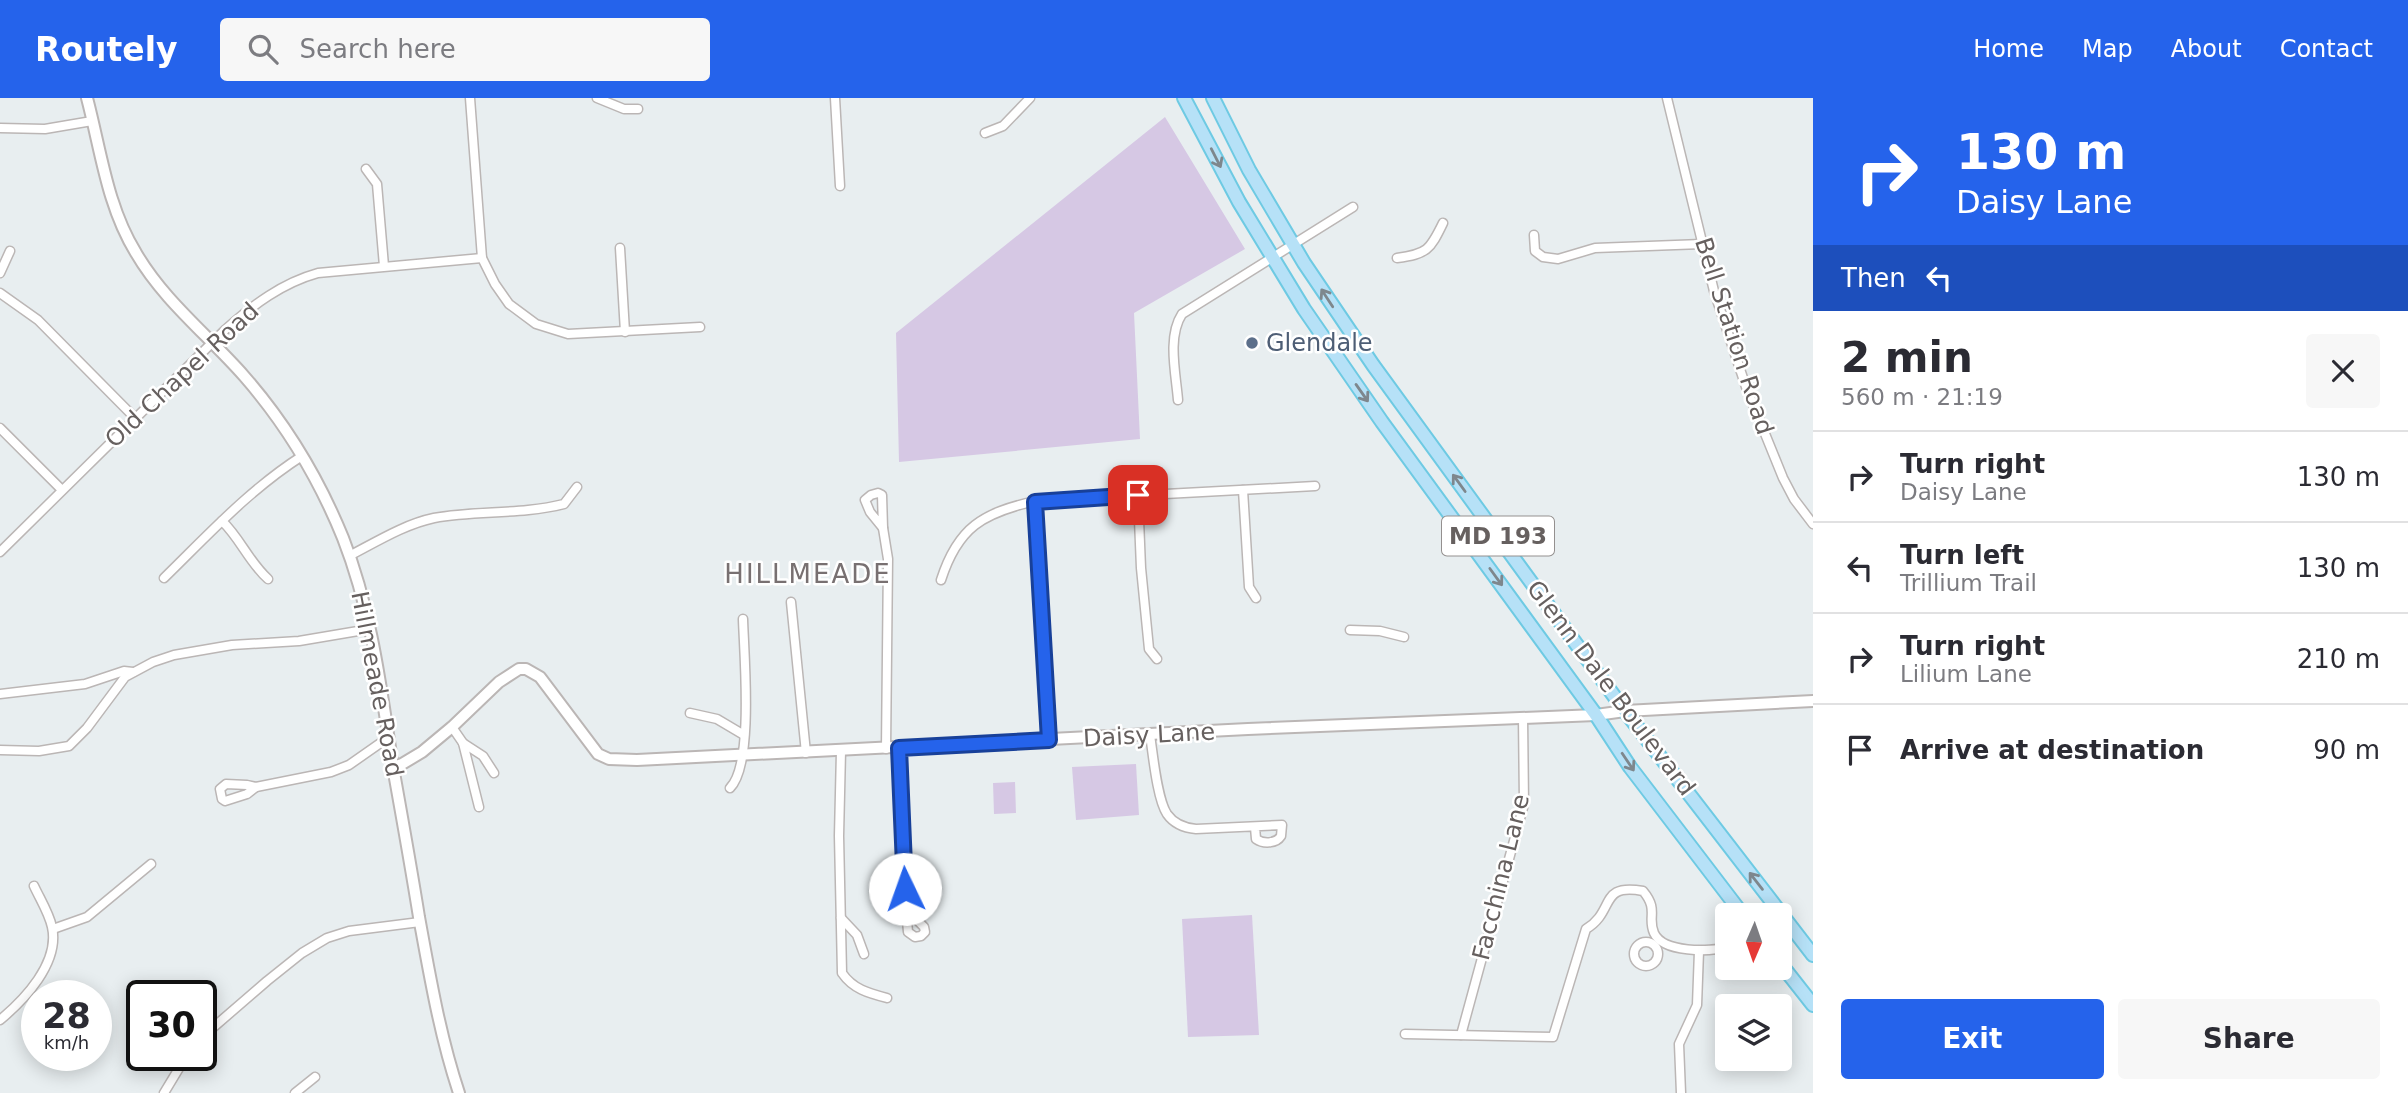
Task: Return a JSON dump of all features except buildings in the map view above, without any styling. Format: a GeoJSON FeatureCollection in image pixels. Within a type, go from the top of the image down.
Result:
{"type":"FeatureCollection","features":[{"type":"Feature","properties":{"kind":"main road","name":"Glenn Dale Boulevard"},"geometry":{"type":"LineString","coordinates":[[1184,98],[1239,202],[1304,309],[1382,422],[1596,715],[1630,766],[1733,903]]}},
{"type":"Feature","properties":{"kind":"main road","name":"Glenn Dale Boulevard"},"geometry":{"type":"LineString","coordinates":[[1213,98],[1250,170],[1293,243],[1373,365],[1625,711],[1813,955]]}},
{"type":"Feature","properties":{"kind":"main road"},"geometry":{"type":"LineString","coordinates":[[1792,978],[1813,1005]]}},
{"type":"Feature","properties":{"kind":"street","name":"Hillmeade Road"},"geometry":{"type":"LineString","coordinates":[[87,98],[113,204],[135,252],[164,293],[213,342],[263,399],[302,456],[331,510],[349,556],[370,629],[436,1009],[458,1093]]}},
{"type":"Feature","properties":{"kind":"street"},"geometry":{"type":"LineString","coordinates":[[470,98],[482,258],[489,275],[514,309],[536,324],[568,334],[700,327]]}},
{"type":"Feature","properties":{"kind":"street"},"geometry":{"type":"LineString","coordinates":[[597,98],[624,109],[638,109]]}},
{"type":"Feature","properties":{"kind":"street"},"geometry":{"type":"LineString","coordinates":[[835,98],[840,186]]}},
{"type":"Feature","properties":{"kind":"street"},"geometry":{"type":"LineString","coordinates":[[985,133],[1003,126],[1030,98]]}},
{"type":"Feature","properties":{"kind":"street","name":"Bell Station Road"},"geometry":{"type":"LineString","coordinates":[[1667,98],[1714,291],[1783,478],[1794,499],[1813,524]]}},
{"type":"Feature","properties":{"kind":"street"},"geometry":{"type":"LineString","coordinates":[[0,128],[45,130],[92,121]]}},
{"type":"Feature","properties":{"kind":"street"},"geometry":{"type":"LineString","coordinates":[[366,169],[376,181],[378,190],[384,267]]}},
{"type":"Feature","properties":{"kind":"street"},"geometry":{"type":"LineString","coordinates":[[1178,400],[1174,345],[1177,321],[1182,314],[1353,207]]}},
{"type":"Feature","properties":{"kind":"street"},"geometry":{"type":"LineString","coordinates":[[1397,258],[1424,253],[1443,223]]}},
{"type":"Feature","properties":{"kind":"street"},"geometry":{"type":"LineString","coordinates":[[1535,235],[1535,251],[1551,259],[1567,257],[1595,247],[1702,244]]}},
{"type":"Feature","properties":{"kind":"street"},"geometry":{"type":"LineString","coordinates":[[620,248],[625,332]]}},
{"type":"Feature","properties":{"kind":"street"},"geometry":{"type":"LineString","coordinates":[[0,273],[10,251]]}},
{"type":"Feature","properties":{"kind":"street","name":"Old Chapel Road"},"geometry":{"type":"LineString","coordinates":[[0,552],[254,304],[295,281],[318,273],[482,258]]}},
{"type":"Feature","properties":{"kind":"street"},"geometry":{"type":"LineString","coordinates":[[0,293],[38,320],[135,418]]}},
{"type":"Feature","properties":{"kind":"street"},"geometry":{"type":"LineString","coordinates":[[0,428],[62,490]]}},
{"type":"Feature","properties":{"kind":"street"},"geometry":{"type":"LineString","coordinates":[[164,578],[248,495],[302,456]]}},
{"type":"Feature","properties":{"kind":"street"},"geometry":{"type":"LineString","coordinates":[[941,580],[948,558],[966,531],[989,515],[1012,506],[1138,495],[1315,486]]}},
{"type":"Feature","properties":{"kind":"street"},"geometry":{"type":"LineString","coordinates":[[349,556],[430,519],[518,512],[564,504],[577,487]]}},
{"type":"Feature","properties":{"kind":"street"},"geometry":{"type":"LineString","coordinates":[[1243,490],[1250,587],[1256,598]]}},
{"type":"Feature","properties":{"kind":"street"},"geometry":{"type":"LineString","coordinates":[[1138,495],[1141,568],[1149,649],[1157,659]]}},
{"type":"Feature","properties":{"kind":"street"},"geometry":{"type":"LineString","coordinates":[[1035,502],[1049,740]]}},
{"type":"Feature","properties":{"kind":"street"},"geometry":{"type":"LineString","coordinates":[[222,521],[233,532],[256,568],[268,579]]}},
{"type":"Feature","properties":{"kind":"street"},"geometry":{"type":"LineString","coordinates":[[883,528],[888,559],[886,749]]}},
{"type":"Feature","properties":{"kind":"street"},"geometry":{"type":"LineString","coordinates":[[792,602],[806,753]]}},
{"type":"Feature","properties":{"kind":"street"},"geometry":{"type":"LineString","coordinates":[[730,788],[735,783],[744,736],[746,699],[743,620]]}},
{"type":"Feature","properties":{"kind":"street"},"geometry":{"type":"LineString","coordinates":[[0,750],[39,751],[69,746],[87,728],[125,677],[174,655],[232,645],[299,640],[370,629]]}},
{"type":"Feature","properties":{"kind":"street"},"geometry":{"type":"LineString","coordinates":[[1350,630],[1380,631],[1404,637]]}},
{"type":"Feature","properties":{"kind":"street","name":"Daisy Lane"},"geometry":{"type":"LineString","coordinates":[[393,766],[416,756],[513,671],[526,669],[540,677],[598,754],[636,760],[1150,736],[1261,728],[1596,715],[1625,711],[1813,701]]}},
{"type":"Feature","properties":{"kind":"street"},"geometry":{"type":"LineString","coordinates":[[0,694],[85,684],[124,671],[133,672]]}},
{"type":"Feature","properties":{"kind":"street"},"geometry":{"type":"LineString","coordinates":[[690,713],[717,719],[744,736]]}},
{"type":"Feature","properties":{"kind":"street","name":"Facchina Lane"},"geometry":{"type":"LineString","coordinates":[[1461,1035],[1524,804],[1523,718]]}},
{"type":"Feature","properties":{"kind":"street"},"geometry":{"type":"LineString","coordinates":[[452,727],[463,743],[479,807]]}},
{"type":"Feature","properties":{"kind":"street"},"geometry":{"type":"LineString","coordinates":[[1150,736],[1162,800],[1167,813],[1175,822],[1186,828],[1196,829],[1255,827]]}},
{"type":"Feature","properties":{"kind":"street"},"geometry":{"type":"LineString","coordinates":[[256,787],[331,772],[349,765],[389,737]]}},
{"type":"Feature","properties":{"kind":"street"},"geometry":{"type":"LineString","coordinates":[[463,743],[483,756],[494,773]]}},
{"type":"Feature","properties":{"kind":"street"},"geometry":{"type":"LineString","coordinates":[[899,748],[906,909]]}},
{"type":"Feature","properties":{"kind":"street"},"geometry":{"type":"LineString","coordinates":[[841,751],[839,836],[842,973],[849,983],[871,994],[887,998]]}},
{"type":"Feature","properties":{"kind":"street"},"geometry":{"type":"LineString","coordinates":[[53,929],[87,917],[151,863]]}},
{"type":"Feature","properties":{"kind":"street"},"geometry":{"type":"LineString","coordinates":[[0,1020],[25,997],[38,980],[49,954],[53,929],[34,886]]}},
{"type":"Feature","properties":{"kind":"street"},"geometry":{"type":"LineString","coordinates":[[1405,1034],[1553,1037],[1586,929],[1597,922],[1612,894],[1626,888],[1653,896],[1656,942],[1699,951],[1715,950]]}},
{"type":"Feature","properties":{"kind":"street"},"geometry":{"type":"LineString","coordinates":[[841,918],[857,935],[864,954]]}},
{"type":"Feature","properties":{"kind":"street"},"geometry":{"type":"LineString","coordinates":[[217,1024],[302,953],[327,938],[349,931],[420,922]]}},
{"type":"Feature","properties":{"kind":"street"},"geometry":{"type":"LineString","coordinates":[[842,943],[853,944],[857,935]]}},
{"type":"Feature","properties":{"kind":"street"},"geometry":{"type":"LineString","coordinates":[[1681,1093],[1679,1044],[1696,1005],[1699,951]]}},
{"type":"Feature","properties":{"kind":"street"},"geometry":{"type":"LineString","coordinates":[[164,1093],[177,1071]]}},
{"type":"Feature","properties":{"kind":"street"},"geometry":{"type":"LineString","coordinates":[[295,1093],[315,1077]]}},
{"type":"Feature","properties":{"kind":"shaded area"},"geometry":{"type":"Polygon","coordinates":[[[1165,117],[1245,249],[1134,313],[1140,439],[899,462],[896,333],[1165,117]]]}},
{"type":"Feature","properties":{"kind":"shaded area"},"geometry":{"type":"Polygon","coordinates":[[[1136,764],[1139,815],[1076,820],[1072,767],[1136,764]]]}},
{"type":"Feature","properties":{"kind":"shaded area"},"geometry":{"type":"Polygon","coordinates":[[[1015,782],[1016,813],[994,814],[993,783],[1015,782]]]}},
{"type":"Feature","properties":{"kind":"shaded area"},"geometry":{"type":"Polygon","coordinates":[[[1252,915],[1259,1035],[1188,1037],[1182,919],[1252,915]]]}},
{"type":"Feature","properties":{"kind":"place","name":"Glendale"},"geometry":{"type":"Point","coordinates":[1252,343]}},
{"type":"Feature","properties":{"kind":"district","name":"HILLMEADE"},"geometry":{"type":"Point","coordinates":[808,574]}},
{"type":"Feature","properties":{"kind":"route"},"geometry":{"type":"LineString","coordinates":[[905,889],[899,748],[1049,740],[1035,502],[1138,495]]}}]}
